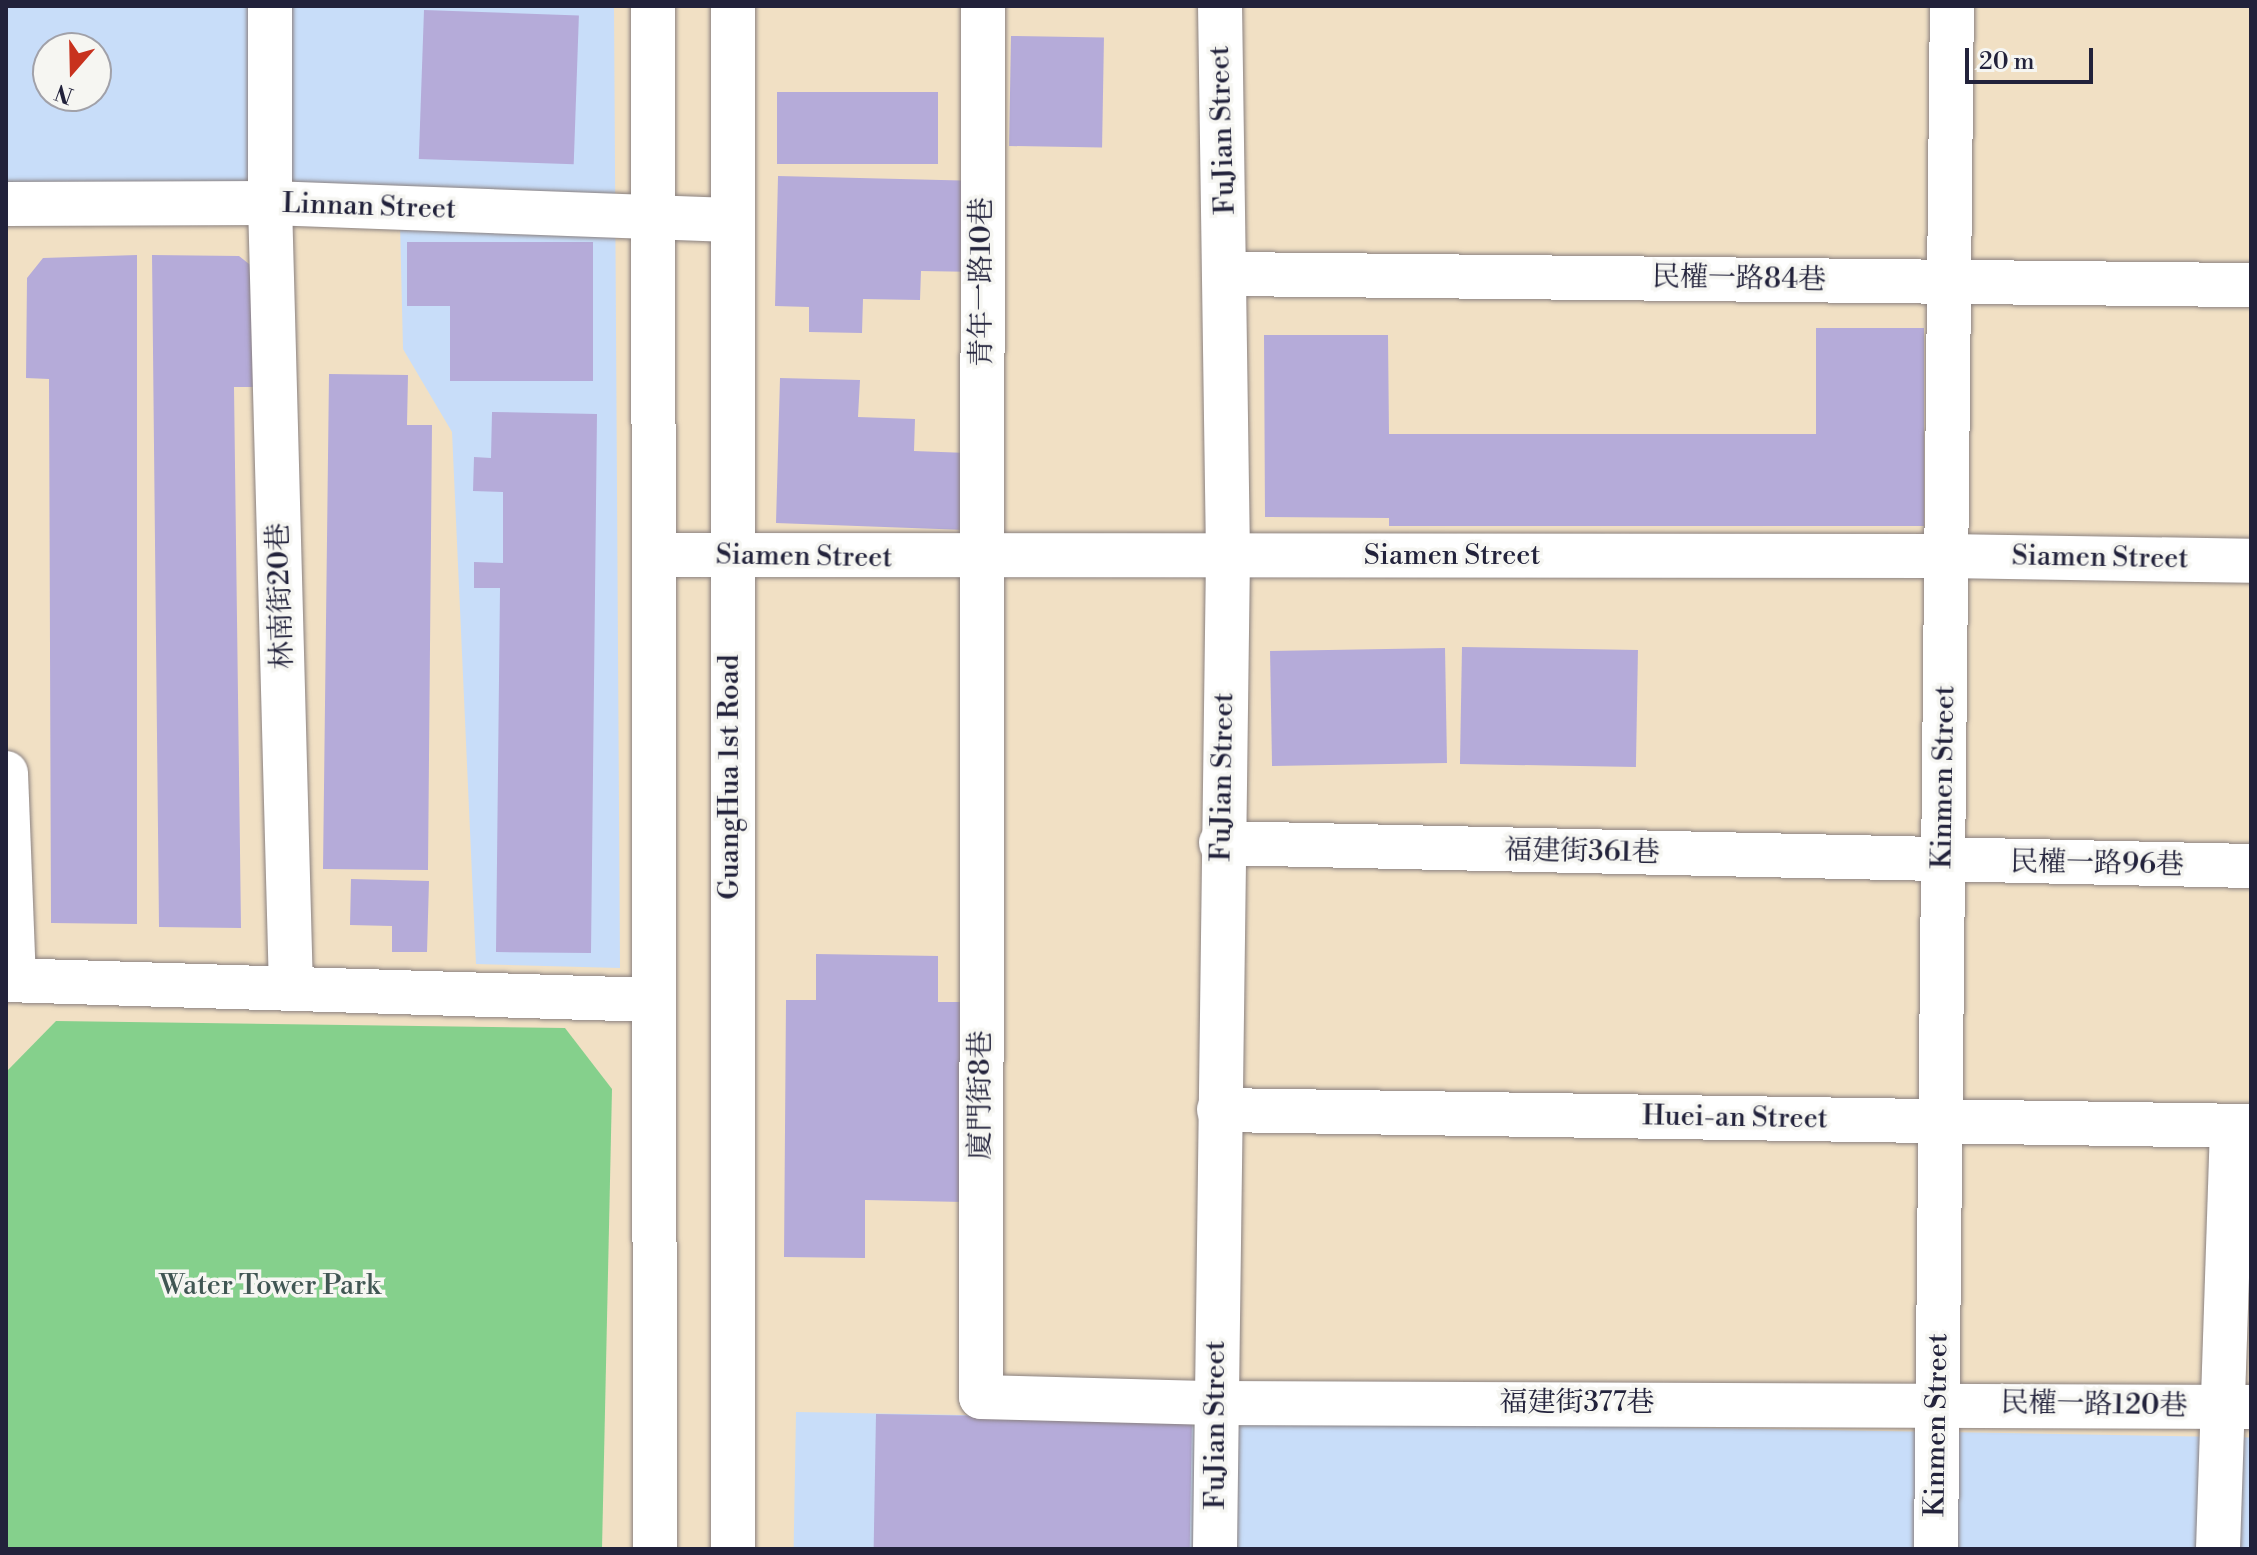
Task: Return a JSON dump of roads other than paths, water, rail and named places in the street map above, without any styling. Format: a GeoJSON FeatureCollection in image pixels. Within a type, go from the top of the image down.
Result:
{"type":"FeatureCollection","features":[{"type":"Feature","properties":{"kind":"street","name":"林南街20巷"},"geometry":{"type":"LineString","coordinates":[[270,6],[270,203],[291,989]]}},
{"type":"Feature","properties":{"kind":"street"},"geometry":{"type":"LineString","coordinates":[[653,6],[655,1549]]}},
{"type":"Feature","properties":{"kind":"street","name":"GuangHua 1st Road"},"geometry":{"type":"LineString","coordinates":[[733,6],[730,556],[733,1549]]}},
{"type":"Feature","properties":{"kind":"street","name":"青年一路10巷"},"geometry":{"type":"LineString","coordinates":[[981,559],[983,6]]}},
{"type":"Feature","properties":{"kind":"street","name":"FuJian Street"},"geometry":{"type":"LineString","coordinates":[[1215,1549],[1221,843],[1228,556],[1227,274],[1220,6]]}},
{"type":"Feature","properties":{"kind":"street","name":"Kinmen Street"},"geometry":{"type":"LineString","coordinates":[[1936,1549],[1952,6]]}},
{"type":"Feature","properties":{"kind":"street","name":"Linnan Street"},"geometry":{"type":"LineString","coordinates":[[6,204],[270,203],[731,220]]}},
{"type":"Feature","properties":{"kind":"street","name":"民權一路84巷"},"geometry":{"type":"LineString","coordinates":[[1227,274],[2251,285]]}},
{"type":"Feature","properties":{"kind":"street","name":"Siamen Street"},"geometry":{"type":"LineString","coordinates":[[654,555],[981,559],[1946,556],[2251,561]]}},
{"type":"Feature","properties":{"kind":"street","name":"廈門街8巷"},"geometry":{"type":"LineString","coordinates":[[981,559],[981,1397],[1215,1403]]}},
{"type":"Feature","properties":{"kind":"street"},"geometry":{"type":"LineString","coordinates":[[6,773],[10,980],[654,1000]]}},
{"type":"Feature","properties":{"kind":"street","name":"福建街361巷"},"geometry":{"type":"LineString","coordinates":[[1221,843],[1943,861]]}},
{"type":"Feature","properties":{"kind":"street","name":"民權一路96巷"},"geometry":{"type":"LineString","coordinates":[[1943,861],[2251,866]]}},
{"type":"Feature","properties":{"kind":"street","name":"Huei-an Street"},"geometry":{"type":"LineString","coordinates":[[1219,1110],[2242,1126]]}},
{"type":"Feature","properties":{"kind":"street"},"geometry":{"type":"LineString","coordinates":[[2218,1549],[2236,1407],[2242,1126]]}},
{"type":"Feature","properties":{"kind":"street","name":"福建街377巷"},"geometry":{"type":"LineString","coordinates":[[1215,1403],[1938,1403]]}},
{"type":"Feature","properties":{"kind":"street","name":"民權一路120巷"},"geometry":{"type":"LineString","coordinates":[[1938,1403],[2236,1407]]}},
{"type":"Feature","properties":{"kind":"park label","name":"Water Tower Park"},"geometry":{"type":"Point","coordinates":[270,1286]}}]}
